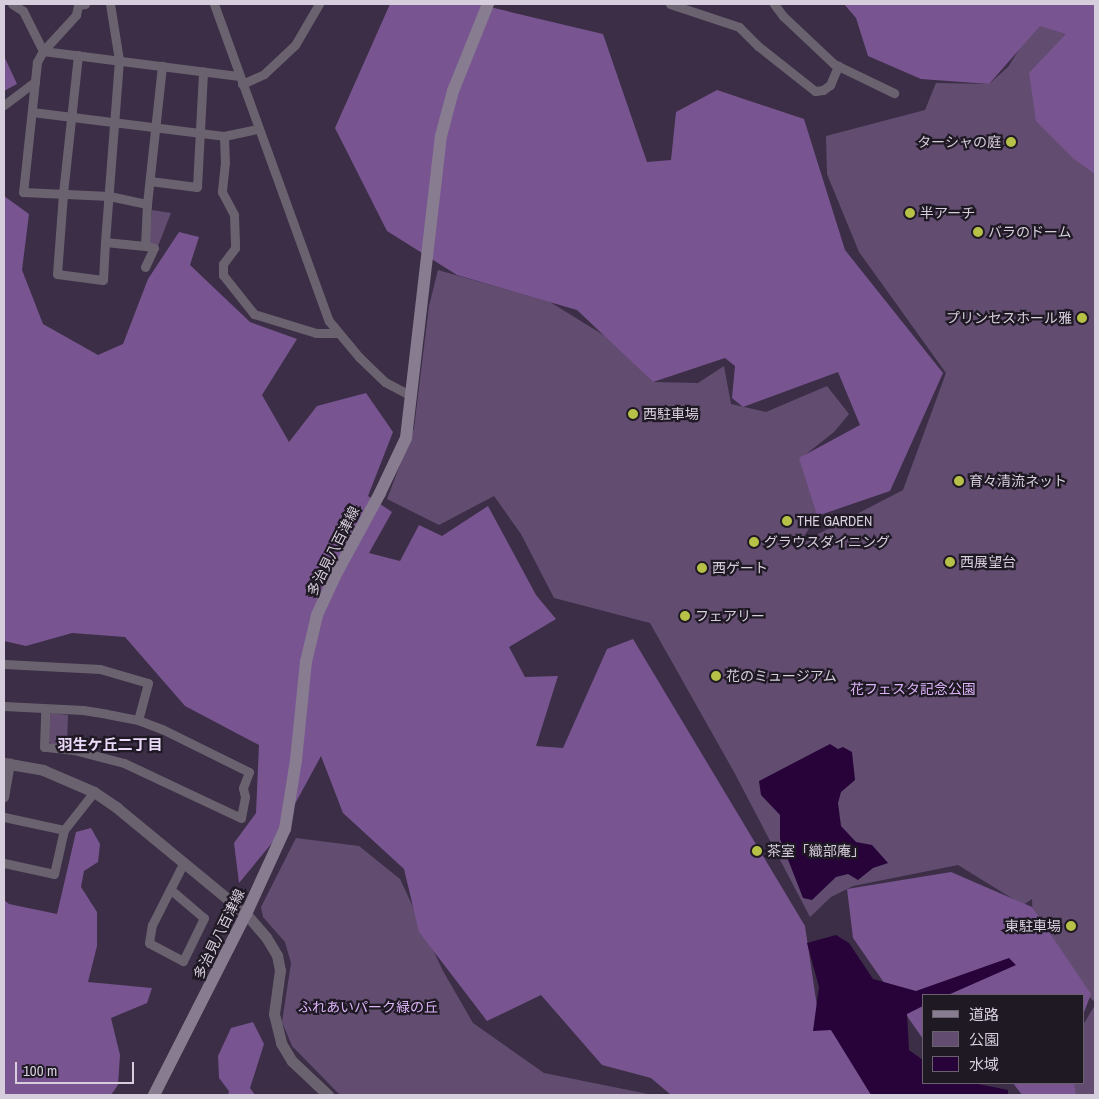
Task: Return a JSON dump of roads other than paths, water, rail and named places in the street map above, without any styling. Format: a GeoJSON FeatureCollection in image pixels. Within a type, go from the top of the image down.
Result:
{"type":"FeatureCollection","features":[{"type":"Feature","properties":{"kind":"main road","name":"多治見八百津線"},"geometry":{"type":"LineString","coordinates":[[154,1095],[246,914],[278,845],[288,814],[306,662],[317,615],[334,576],[380,493],[406,438],[441,136],[452,92],[488,4]]}},
{"type":"Feature","properties":{"kind":"street"},"geometry":{"type":"LineString","coordinates":[[12,4],[24,11],[43,51]]}},
{"type":"Feature","properties":{"kind":"street"},"geometry":{"type":"LineString","coordinates":[[85,4],[78,5],[76,15],[43,51],[37,62],[23,192],[109,196],[147,204]]}},
{"type":"Feature","properties":{"kind":"street"},"geometry":{"type":"LineString","coordinates":[[78,55],[63,194],[58,274],[103,280],[119,60],[110,4]]}},
{"type":"Feature","properties":{"kind":"street"},"geometry":{"type":"LineString","coordinates":[[214,4],[329,321],[385,382],[411,396]]}},
{"type":"Feature","properties":{"kind":"street"},"geometry":{"type":"LineString","coordinates":[[43,51],[203,71],[240,80],[264,74],[295,45],[319,4]]}},
{"type":"Feature","properties":{"kind":"street"},"geometry":{"type":"LineString","coordinates":[[670,4],[739,27],[758,46],[815,91],[823,90],[830,84],[838,66]]}},
{"type":"Feature","properties":{"kind":"street"},"geometry":{"type":"LineString","coordinates":[[774,4],[783,16],[838,66],[894,93]]}},
{"type":"Feature","properties":{"kind":"street"},"geometry":{"type":"LineString","coordinates":[[145,246],[147,204],[162,66]]}},
{"type":"Feature","properties":{"kind":"street"},"geometry":{"type":"LineString","coordinates":[[150,181],[197,187],[198,133],[203,71]]}},
{"type":"Feature","properties":{"kind":"street"},"geometry":{"type":"LineString","coordinates":[[4,106],[35,82]]}},
{"type":"Feature","properties":{"kind":"street"},"geometry":{"type":"LineString","coordinates":[[32,112],[224,136],[258,129]]}},
{"type":"Feature","properties":{"kind":"street"},"geometry":{"type":"LineString","coordinates":[[224,136],[225,162],[222,192],[234,215],[234,248],[224,264],[223,275],[254,314],[316,333],[338,333]]}},
{"type":"Feature","properties":{"kind":"street"},"geometry":{"type":"LineString","coordinates":[[106,242],[154,248],[145,268]]}},
{"type":"Feature","properties":{"kind":"street"},"geometry":{"type":"LineString","coordinates":[[4,664],[100,669],[148,683],[138,720]]}},
{"type":"Feature","properties":{"kind":"street"},"geometry":{"type":"LineString","coordinates":[[4,706],[83,710],[138,720],[162,729],[249,772],[243,788],[245,797],[241,818],[124,763],[74,750],[44,747],[46,709]]}},
{"type":"Feature","properties":{"kind":"street"},"geometry":{"type":"LineString","coordinates":[[4,797],[7,763],[43,770],[94,792],[116,807],[246,914],[266,937],[277,955],[280,970],[274,1014],[281,1044],[292,1061],[328,1095]]}},
{"type":"Feature","properties":{"kind":"street"},"geometry":{"type":"LineString","coordinates":[[4,863],[54,874],[64,830],[94,792]]}},
{"type":"Feature","properties":{"kind":"street"},"geometry":{"type":"LineString","coordinates":[[4,818],[64,830]]}},
{"type":"Feature","properties":{"kind":"street"},"geometry":{"type":"LineString","coordinates":[[170,890],[204,918],[183,962],[149,943],[152,925],[183,864]]}},
{"type":"Feature","properties":{"kind":"water"},"geometry":{"type":"Polygon","coordinates":[[[830,744],[838,749],[843,747],[852,752],[855,780],[841,792],[838,803],[841,826],[856,842],[872,845],[888,863],[873,868],[858,880],[848,874],[836,877],[812,900],[803,898],[780,839],[780,815],[761,795],[759,781],[830,744]]]}},
{"type":"Feature","properties":{"kind":"water"},"geometry":{"type":"Polygon","coordinates":[[[836,935],[849,943],[873,979],[916,991],[1009,958],[1016,965],[950,994],[922,994],[922,1006],[907,1014],[909,1050],[922,1059],[922,1084],[978,1084],[1008,1090],[1008,1095],[871,1095],[831,1030],[813,1031],[819,987],[807,943],[836,935]]]}},
{"type":"Feature","properties":{"kind":"place","name":"ターシャの庭"},"geometry":{"type":"Point","coordinates":[1011,142]}},
{"type":"Feature","properties":{"kind":"place","name":"半アーチ"},"geometry":{"type":"Point","coordinates":[910,213]}},
{"type":"Feature","properties":{"kind":"place","name":"バラのドーム"},"geometry":{"type":"Point","coordinates":[978,232]}},
{"type":"Feature","properties":{"kind":"place","name":"プリンセスホール雅"},"geometry":{"type":"Point","coordinates":[1082,318]}},
{"type":"Feature","properties":{"kind":"place","name":"西駐車場"},"geometry":{"type":"Point","coordinates":[633,414]}},
{"type":"Feature","properties":{"kind":"place","name":"育々清流ネット"},"geometry":{"type":"Point","coordinates":[959,481]}},
{"type":"Feature","properties":{"kind":"place","name":"THE GARDEN"},"geometry":{"type":"Point","coordinates":[787,521]}},
{"type":"Feature","properties":{"kind":"place","name":"グラウスダイニング"},"geometry":{"type":"Point","coordinates":[754,542]}},
{"type":"Feature","properties":{"kind":"place","name":"西展望台"},"geometry":{"type":"Point","coordinates":[950,562]}},
{"type":"Feature","properties":{"kind":"place","name":"西ゲート"},"geometry":{"type":"Point","coordinates":[702,568]}},
{"type":"Feature","properties":{"kind":"place","name":"フェアリー"},"geometry":{"type":"Point","coordinates":[685,616]}},
{"type":"Feature","properties":{"kind":"place","name":"花のミュージアム"},"geometry":{"type":"Point","coordinates":[716,676]}},
{"type":"Feature","properties":{"kind":"place","name":"茶室「織部庵」"},"geometry":{"type":"Point","coordinates":[757,851]}},
{"type":"Feature","properties":{"kind":"place","name":"東駐車場"},"geometry":{"type":"Point","coordinates":[1071,926]}},
{"type":"Feature","properties":{"kind":"district","name":"羽生ケ丘二丁目"},"geometry":{"type":"Point","coordinates":[110,745]}},
{"type":"Feature","properties":{"kind":"park label","name":"花フェスタ記念公園"},"geometry":{"type":"Point","coordinates":[913,689]}},
{"type":"Feature","properties":{"kind":"park label","name":"ふれあいパーク緑の丘"},"geometry":{"type":"Point","coordinates":[368,1007]}}]}
